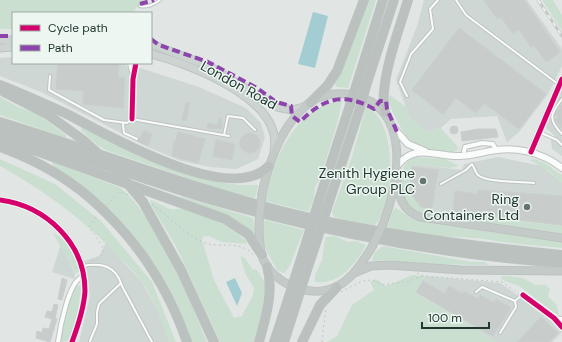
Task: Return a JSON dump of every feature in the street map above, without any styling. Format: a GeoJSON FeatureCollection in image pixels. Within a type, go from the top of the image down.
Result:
{"type":"FeatureCollection","features":[{"type":"Feature","properties":{"kind":"highway"},"geometry":{"type":"LineString","coordinates":[[337,291],[299,290],[282,281],[263,261],[259,222],[262,193],[268,166],[273,154],[290,124],[327,86],[337,71],[364,0]]}},
{"type":"Feature","properties":{"kind":"highway"},"geometry":{"type":"LineString","coordinates":[[274,342],[383,0]]}},
{"type":"Feature","properties":{"kind":"highway"},"geometry":{"type":"LineString","coordinates":[[284,342],[394,0]]}},
{"type":"Feature","properties":{"kind":"highway"},"geometry":{"type":"LineString","coordinates":[[408,0],[384,86],[382,101],[385,113],[391,125],[396,147],[400,200],[406,209],[417,216],[436,221],[562,238]]}},
{"type":"Feature","properties":{"kind":"highway"},"geometry":{"type":"LineString","coordinates":[[0,85],[54,108],[144,153],[193,171],[239,179],[256,175],[268,166]]}},
{"type":"Feature","properties":{"kind":"highway"},"geometry":{"type":"LineString","coordinates":[[0,90],[47,114],[83,140],[117,171],[145,201],[181,270],[214,342]]}},
{"type":"Feature","properties":{"kind":"highway"},"geometry":{"type":"LineString","coordinates":[[308,105],[331,94],[352,95],[374,103],[385,113]]}},
{"type":"Feature","properties":{"kind":"highway"},"geometry":{"type":"LineString","coordinates":[[0,122],[214,192],[286,212],[400,235],[562,255]]}},
{"type":"Feature","properties":{"kind":"highway"},"geometry":{"type":"LineString","coordinates":[[0,130],[154,182],[279,218],[338,231],[446,250],[562,263]]}},
{"type":"Feature","properties":{"kind":"highway"},"geometry":{"type":"LineString","coordinates":[[0,138],[225,219],[248,234],[263,261],[271,284],[271,294],[259,342]]}},
{"type":"Feature","properties":{"kind":"highway"},"geometry":{"type":"LineString","coordinates":[[0,147],[26,157],[57,175],[104,209],[134,244],[150,266],[170,301],[186,342]]}},
{"type":"Feature","properties":{"kind":"highway"},"geometry":{"type":"LineString","coordinates":[[302,342],[320,305],[337,291],[354,273],[372,247],[383,224],[397,169]]}},
{"type":"Feature","properties":{"kind":"highway"},"geometry":{"type":"LineString","coordinates":[[354,273],[368,267],[381,265],[461,270],[562,271]]}},
{"type":"Feature","properties":{"kind":"main road"},"geometry":{"type":"LineString","coordinates":[[0,40],[12,40]]}},
{"type":"Feature","properties":{"kind":"main road","name":"London Road"},"geometry":{"type":"LineString","coordinates":[[152,44],[211,67],[277,107],[290,110],[308,105]]}},
{"type":"Feature","properties":{"kind":"main road"},"geometry":{"type":"LineString","coordinates":[[0,48],[12,48]]}},
{"type":"Feature","properties":{"kind":"main road","name":"London Road"},"geometry":{"type":"LineString","coordinates":[[152,54],[179,62],[203,72],[220,81],[253,104],[271,124],[275,139],[273,154]]}},
{"type":"Feature","properties":{"kind":"main road"},"geometry":{"type":"LineString","coordinates":[[391,125],[408,144],[428,152]]}},
{"type":"Feature","properties":{"kind":"main road"},"geometry":{"type":"LineString","coordinates":[[397,169],[403,159],[414,153],[428,152],[457,156],[470,156],[496,150],[512,149],[531,152],[549,159],[562,168]]}},
{"type":"Feature","properties":{"kind":"street"},"geometry":{"type":"LineString","coordinates":[[130,64],[133,79]]}},
{"type":"Feature","properties":{"kind":"street"},"geometry":{"type":"LineString","coordinates":[[132,119],[133,79],[136,64]]}},
{"type":"Feature","properties":{"kind":"street"},"geometry":{"type":"LineString","coordinates":[[531,152],[538,132],[561,82]]}},
{"type":"Feature","properties":{"kind":"street"},"geometry":{"type":"LineString","coordinates":[[464,151],[465,147],[482,143],[493,144],[496,150]]}},
{"type":"Feature","properties":{"kind":"street"},"geometry":{"type":"LineString","coordinates":[[0,200],[26,206],[52,222],[69,242],[80,266],[83,277],[84,300],[72,342]]}},
{"type":"Feature","properties":{"kind":"street"},"geometry":{"type":"LineString","coordinates":[[58,342],[71,290],[76,280],[83,277]]}},
{"type":"Feature","properties":{"kind":"street"},"geometry":{"type":"LineString","coordinates":[[523,295],[554,318],[562,326]]}},
{"type":"Feature","properties":{"kind":"street"},"geometry":{"type":"LineString","coordinates":[[554,318],[562,319]]}},
{"type":"Feature","properties":{"kind":"lane"},"geometry":{"type":"LineString","coordinates":[[140,6],[143,7],[150,5],[160,0]]}},
{"type":"Feature","properties":{"kind":"lane"},"geometry":{"type":"LineString","coordinates":[[407,96],[400,82],[411,54],[433,29],[430,9],[438,0]]}},
{"type":"Feature","properties":{"kind":"lane"},"geometry":{"type":"LineString","coordinates":[[456,0],[466,15],[561,82]]}},
{"type":"Feature","properties":{"kind":"lane"},"geometry":{"type":"LineString","coordinates":[[50,76],[49,90],[104,120],[127,124],[132,119],[229,136]]}},
{"type":"Feature","properties":{"kind":"lane"},"geometry":{"type":"LineString","coordinates":[[562,99],[553,112],[552,119],[553,125],[562,134]]}},
{"type":"Feature","properties":{"kind":"lane"},"geometry":{"type":"LineString","coordinates":[[224,135],[228,116],[243,118],[255,130]]}},
{"type":"Feature","properties":{"kind":"lane"},"geometry":{"type":"LineString","coordinates":[[123,124],[124,133],[137,139]]}},
{"type":"Feature","properties":{"kind":"lane"},"geometry":{"type":"LineString","coordinates":[[538,132],[557,140],[562,145]]}},
{"type":"Feature","properties":{"kind":"lane"},"geometry":{"type":"LineString","coordinates":[[470,156],[472,164],[478,174],[492,181],[510,180],[534,183]]}},
{"type":"Feature","properties":{"kind":"lane"},"geometry":{"type":"LineString","coordinates":[[442,184],[466,170],[472,164]]}},
{"type":"Feature","properties":{"kind":"lane"},"geometry":{"type":"LineString","coordinates":[[80,266],[92,264],[107,267],[119,277],[152,342]]}},
{"type":"Feature","properties":{"kind":"lane"},"geometry":{"type":"LineString","coordinates":[[90,341],[97,324],[96,312],[99,304],[121,283]]}},
{"type":"Feature","properties":{"kind":"lane"},"geometry":{"type":"LineString","coordinates":[[476,292],[482,287],[515,301]]}},
{"type":"Feature","properties":{"kind":"lane"},"geometry":{"type":"LineString","coordinates":[[515,301],[523,295]]}},
{"type":"Feature","properties":{"kind":"lane"},"geometry":{"type":"LineString","coordinates":[[500,333],[516,307],[515,301]]}},
{"type":"Feature","properties":{"kind":"path"},"geometry":{"type":"LineString","coordinates":[[104,209],[119,192],[133,196]]}},
{"type":"Feature","properties":{"kind":"path"},"geometry":{"type":"LineString","coordinates":[[145,201],[207,244],[246,247],[263,261]]}},
{"type":"Feature","properties":{"kind":"path"},"geometry":{"type":"LineString","coordinates":[[80,266],[100,257],[104,252],[104,249],[89,227],[97,216]]}},
{"type":"Feature","properties":{"kind":"path"},"geometry":{"type":"LineString","coordinates":[[413,272],[424,276],[502,282],[520,295],[523,295]]}},
{"type":"Feature","properties":{"kind":"path"},"geometry":{"type":"LineString","coordinates":[[337,291],[362,281],[372,280],[384,285],[409,281],[424,276]]}},
{"type":"Feature","properties":{"kind":"path"},"geometry":{"type":"LineString","coordinates":[[322,342],[327,304]]}},
{"type":"Feature","properties":{"kind":"shaded area"},"geometry":{"type":"Polygon","coordinates":[[[424,0],[527,0],[562,49],[562,66],[548,94],[520,131],[507,142],[497,116],[451,119],[441,128],[427,132],[410,118],[396,80],[417,26],[424,0]]]}},
{"type":"Feature","properties":{"kind":"shaded area"},"geometry":{"type":"Polygon","coordinates":[[[12,57],[12,64],[125,64],[127,67],[140,68],[199,87],[246,108],[261,123],[265,137],[258,159],[236,169],[210,167],[181,161],[150,148],[41,92],[0,76],[0,58],[12,57]]]}},
{"type":"Feature","properties":{"kind":"shaded area"},"geometry":{"type":"Polygon","coordinates":[[[562,86],[562,156],[552,149],[551,140],[555,136],[545,127],[562,86]]]}},
{"type":"Feature","properties":{"kind":"shaded area"},"geometry":{"type":"Polygon","coordinates":[[[498,157],[541,166],[562,183],[562,226],[434,211],[434,209],[421,207],[408,192],[412,164],[462,170],[464,164],[498,157]]]}},
{"type":"Feature","properties":{"kind":"shaded area"},"geometry":{"type":"Polygon","coordinates":[[[106,243],[141,281],[159,313],[169,342],[79,342],[90,296],[84,261],[99,256],[106,243]]]}},
{"type":"Feature","properties":{"kind":"shaded area"},"geometry":{"type":"Polygon","coordinates":[[[61,244],[75,274],[74,279],[52,272],[61,244]]]}},
{"type":"Feature","properties":{"kind":"shaded area"},"geometry":{"type":"Polygon","coordinates":[[[425,276],[500,283],[538,309],[562,329],[562,332],[552,342],[497,342],[415,292],[425,276]]]}},
{"type":"Feature","properties":{"kind":"green space"},"geometry":{"type":"Polygon","coordinates":[[[0,0],[149,0],[137,7],[134,12],[12,12],[12,29],[0,29],[0,0]]]}},
{"type":"Feature","properties":{"kind":"green space"},"geometry":{"type":"Polygon","coordinates":[[[368,0],[376,0],[348,88],[337,87],[335,84],[368,0]]]}},
{"type":"Feature","properties":{"kind":"green space"},"geometry":{"type":"Polygon","coordinates":[[[542,0],[553,0],[562,15],[562,31],[542,0]]]}},
{"type":"Feature","properties":{"kind":"green space"},"geometry":{"type":"Polygon","coordinates":[[[390,95],[406,107],[410,118],[427,132],[441,128],[458,147],[458,149],[453,152],[430,150],[415,144],[409,139],[398,123],[389,104],[388,99],[390,95]]]}},
{"type":"Feature","properties":{"kind":"green space"},"geometry":{"type":"Polygon","coordinates":[[[0,97],[18,107],[38,114],[66,135],[66,138],[0,115],[0,97]]]}},
{"type":"Feature","properties":{"kind":"green space"},"geometry":{"type":"Polygon","coordinates":[[[342,101],[337,124],[320,179],[315,187],[314,198],[309,211],[265,201],[273,169],[280,153],[299,124],[312,112],[326,105],[342,101]]]}},
{"type":"Feature","properties":{"kind":"green space"},"geometry":{"type":"Polygon","coordinates":[[[366,107],[377,115],[384,128],[389,145],[389,183],[386,201],[381,216],[374,226],[334,217],[332,212],[352,157],[366,107]]]}},
{"type":"Feature","properties":{"kind":"green space"},"geometry":{"type":"Polygon","coordinates":[[[82,127],[140,156],[186,174],[219,182],[239,185],[258,185],[255,198],[233,193],[108,151],[97,145],[81,130],[82,127]]]}},
{"type":"Feature","properties":{"kind":"green space"},"geometry":{"type":"Polygon","coordinates":[[[416,157],[445,159],[459,166],[449,168],[412,164],[408,192],[421,207],[434,209],[434,211],[562,226],[562,234],[420,214],[413,211],[403,195],[401,180],[402,172],[405,166],[409,160],[416,157]]]}},
{"type":"Feature","properties":{"kind":"green space"},"geometry":{"type":"Polygon","coordinates":[[[0,159],[55,184],[101,221],[152,282],[176,342],[169,342],[150,295],[139,278],[130,268],[104,242],[63,206],[0,166],[0,159]]]}},
{"type":"Feature","properties":{"kind":"green space"},"geometry":{"type":"Polygon","coordinates":[[[534,159],[545,163],[562,175],[562,183],[551,173],[530,160],[534,159]]]}},
{"type":"Feature","properties":{"kind":"green space"},"geometry":{"type":"Polygon","coordinates":[[[53,162],[121,188],[136,204],[149,221],[172,260],[207,342],[191,342],[183,319],[163,278],[122,223],[101,201],[54,167],[52,165],[53,162]]]}},
{"type":"Feature","properties":{"kind":"green space"},"geometry":{"type":"Polygon","coordinates":[[[180,196],[253,218],[254,236],[235,221],[184,200],[180,196]]]}},
{"type":"Feature","properties":{"kind":"green space"},"geometry":{"type":"Polygon","coordinates":[[[150,200],[170,209],[182,209],[208,217],[233,230],[246,241],[246,244],[222,242],[209,236],[204,236],[202,240],[214,280],[234,318],[242,316],[253,295],[254,288],[245,273],[240,256],[245,258],[252,269],[257,270],[266,285],[262,311],[254,342],[220,342],[176,246],[151,205],[150,200]]]}},
{"type":"Feature","properties":{"kind":"green space"},"geometry":{"type":"Polygon","coordinates":[[[396,208],[411,218],[422,222],[562,242],[562,248],[477,238],[438,236],[387,228],[393,210],[396,208]]]}},
{"type":"Feature","properties":{"kind":"green space"},"geometry":{"type":"Polygon","coordinates":[[[265,220],[304,230],[290,265],[285,273],[278,271],[265,247],[262,233],[265,220]]]}},
{"type":"Feature","properties":{"kind":"green space"},"geometry":{"type":"Polygon","coordinates":[[[53,233],[67,244],[76,259],[79,271],[76,274],[53,233]]]}},
{"type":"Feature","properties":{"kind":"green space"},"geometry":{"type":"Polygon","coordinates":[[[335,236],[348,242],[356,241],[366,245],[352,266],[346,272],[332,280],[315,282],[315,275],[322,260],[325,239],[326,237],[335,236]]]}},
{"type":"Feature","properties":{"kind":"green space"},"geometry":{"type":"Polygon","coordinates":[[[383,246],[471,262],[485,262],[489,265],[411,264],[388,260],[372,261],[374,253],[383,246]]]}},
{"type":"Feature","properties":{"kind":"green space"},"geometry":{"type":"Polygon","coordinates":[[[412,275],[425,276],[415,292],[497,342],[327,342],[337,336],[352,305],[374,290],[370,282],[376,279],[386,286],[412,275]]]}},
{"type":"Feature","properties":{"kind":"green space"},"geometry":{"type":"Polygon","coordinates":[[[505,276],[523,278],[535,285],[546,285],[550,289],[548,297],[556,304],[559,314],[556,314],[519,286],[503,280],[500,277],[505,276]]]}},
{"type":"Feature","properties":{"kind":"green space"},"geometry":{"type":"Polygon","coordinates":[[[76,285],[80,286],[81,288],[77,317],[70,340],[62,342],[60,339],[67,307],[76,285]]]}},
{"type":"Feature","properties":{"kind":"water"},"geometry":{"type":"Polygon","coordinates":[[[313,12],[328,16],[315,68],[298,64],[313,12]]]}},
{"type":"Feature","properties":{"kind":"water"},"geometry":{"type":"Polygon","coordinates":[[[235,278],[242,293],[237,306],[226,282],[235,278]]]}},
{"type":"Feature","properties":{"kind":"building"},"geometry":{"type":"Polygon","coordinates":[[[484,0],[524,0],[560,52],[546,62],[534,45],[531,47],[519,29],[513,34],[501,17],[497,19],[484,0]]]}},
{"type":"Feature","properties":{"kind":"building"},"geometry":{"type":"Polygon","coordinates":[[[459,28],[546,94],[519,129],[484,103],[476,113],[456,98],[443,114],[412,90],[459,28]]]}},
{"type":"Feature","properties":{"kind":"building"},"geometry":{"type":"Polygon","coordinates":[[[58,64],[119,64],[118,77],[125,78],[123,108],[83,104],[84,91],[56,89],[58,64]]]}},
{"type":"Feature","properties":{"kind":"building"},"geometry":{"type":"Polygon","coordinates":[[[186,102],[190,103],[186,121],[182,120],[186,102]]]}},
{"type":"Feature","properties":{"kind":"building"},"geometry":{"type":"Polygon","coordinates":[[[562,105],[562,128],[555,120],[558,117],[555,114],[562,105]]]}},
{"type":"Feature","properties":{"kind":"building"},"geometry":{"type":"Polygon","coordinates":[[[219,118],[221,118],[221,123],[223,123],[221,129],[207,128],[208,123],[218,125],[219,118]]]}},
{"type":"Feature","properties":{"kind":"building"},"geometry":{"type":"Polygon","coordinates":[[[452,126],[456,126],[458,130],[456,134],[452,134],[450,132],[450,128],[452,126]]]}},
{"type":"Feature","properties":{"kind":"building"},"geometry":{"type":"Polygon","coordinates":[[[478,129],[496,129],[498,137],[462,141],[461,132],[478,129]]]}},
{"type":"Feature","properties":{"kind":"building"},"geometry":{"type":"Polygon","coordinates":[[[144,130],[152,134],[148,146],[138,142],[144,130]]]}},
{"type":"Feature","properties":{"kind":"building"},"geometry":{"type":"Polygon","coordinates":[[[178,132],[205,139],[198,163],[172,156],[174,141],[176,141],[178,132]]]}},
{"type":"Feature","properties":{"kind":"building"},"geometry":{"type":"Polygon","coordinates":[[[250,133],[257,136],[260,143],[257,150],[250,153],[243,150],[240,143],[243,136],[250,133]]]}},
{"type":"Feature","properties":{"kind":"building"},"geometry":{"type":"Polygon","coordinates":[[[216,140],[235,144],[232,160],[213,156],[216,140]]]}},
{"type":"Feature","properties":{"kind":"building","name":"Zenith Hygiene Group PLC"},"geometry":{"type":"Polygon","coordinates":[[[412,167],[438,170],[432,208],[421,207],[409,192],[412,167]]]}},
{"type":"Feature","properties":{"kind":"building","name":"Ring Containers Ltd"},"geometry":{"type":"Polygon","coordinates":[[[478,190],[562,196],[562,225],[453,212],[455,191],[478,194],[478,190]]]}},
{"type":"Feature","properties":{"kind":"building"},"geometry":{"type":"Polygon","coordinates":[[[62,278],[67,280],[62,300],[58,299],[62,278]]]}},
{"type":"Feature","properties":{"kind":"building"},"geometry":{"type":"Polygon","coordinates":[[[423,281],[445,294],[449,286],[463,294],[464,291],[478,299],[480,295],[494,303],[496,299],[511,308],[493,336],[416,292],[423,281]]]}},
{"type":"Feature","properties":{"kind":"building"},"geometry":{"type":"Polygon","coordinates":[[[54,304],[58,305],[55,318],[57,319],[50,342],[36,338],[37,331],[42,333],[43,328],[49,329],[52,319],[45,317],[47,311],[52,312],[54,304]]]}},
{"type":"Feature","properties":{"kind":"building"},"geometry":{"type":"Polygon","coordinates":[[[541,317],[558,333],[549,342],[517,342],[541,317]]]}},
{"type":"Feature","properties":{"kind":"railway"},"geometry":{"type":"LineString","coordinates":[[538,0],[562,36]]}},
{"type":"Feature","properties":{"kind":"marked path"},"geometry":{"type":"LineString","coordinates":[[140,4],[154,0]]}},
{"type":"Feature","properties":{"kind":"marked path"},"geometry":{"type":"LineString","coordinates":[[0,36],[12,36]]}},
{"type":"Feature","properties":{"kind":"marked path"},"geometry":{"type":"LineString","coordinates":[[152,40],[159,45],[208,62],[257,88],[276,102],[291,106],[292,116],[300,122],[317,107],[334,100],[353,100],[374,109],[380,101],[386,101],[387,109],[397,132]]}},
{"type":"Feature","properties":{"kind":"cycle path"},"geometry":{"type":"LineString","coordinates":[[132,119],[133,79],[136,64]]}},
{"type":"Feature","properties":{"kind":"cycle path"},"geometry":{"type":"LineString","coordinates":[[531,152],[562,79]]}},
{"type":"Feature","properties":{"kind":"cycle path"},"geometry":{"type":"LineString","coordinates":[[0,200],[33,210],[47,219],[60,230],[78,257],[83,274],[85,291],[82,310],[72,342]]}},
{"type":"Feature","properties":{"kind":"cycle path"},"geometry":{"type":"LineString","coordinates":[[523,295],[554,318],[562,327]]}},
{"type":"Feature","properties":{"kind":"place","name":"Zenith Hygiene Group PLC"},"geometry":{"type":"Point","coordinates":[423,181]}},
{"type":"Feature","properties":{"kind":"place","name":"Ring Containers Ltd"},"geometry":{"type":"Point","coordinates":[527,207]}}]}
